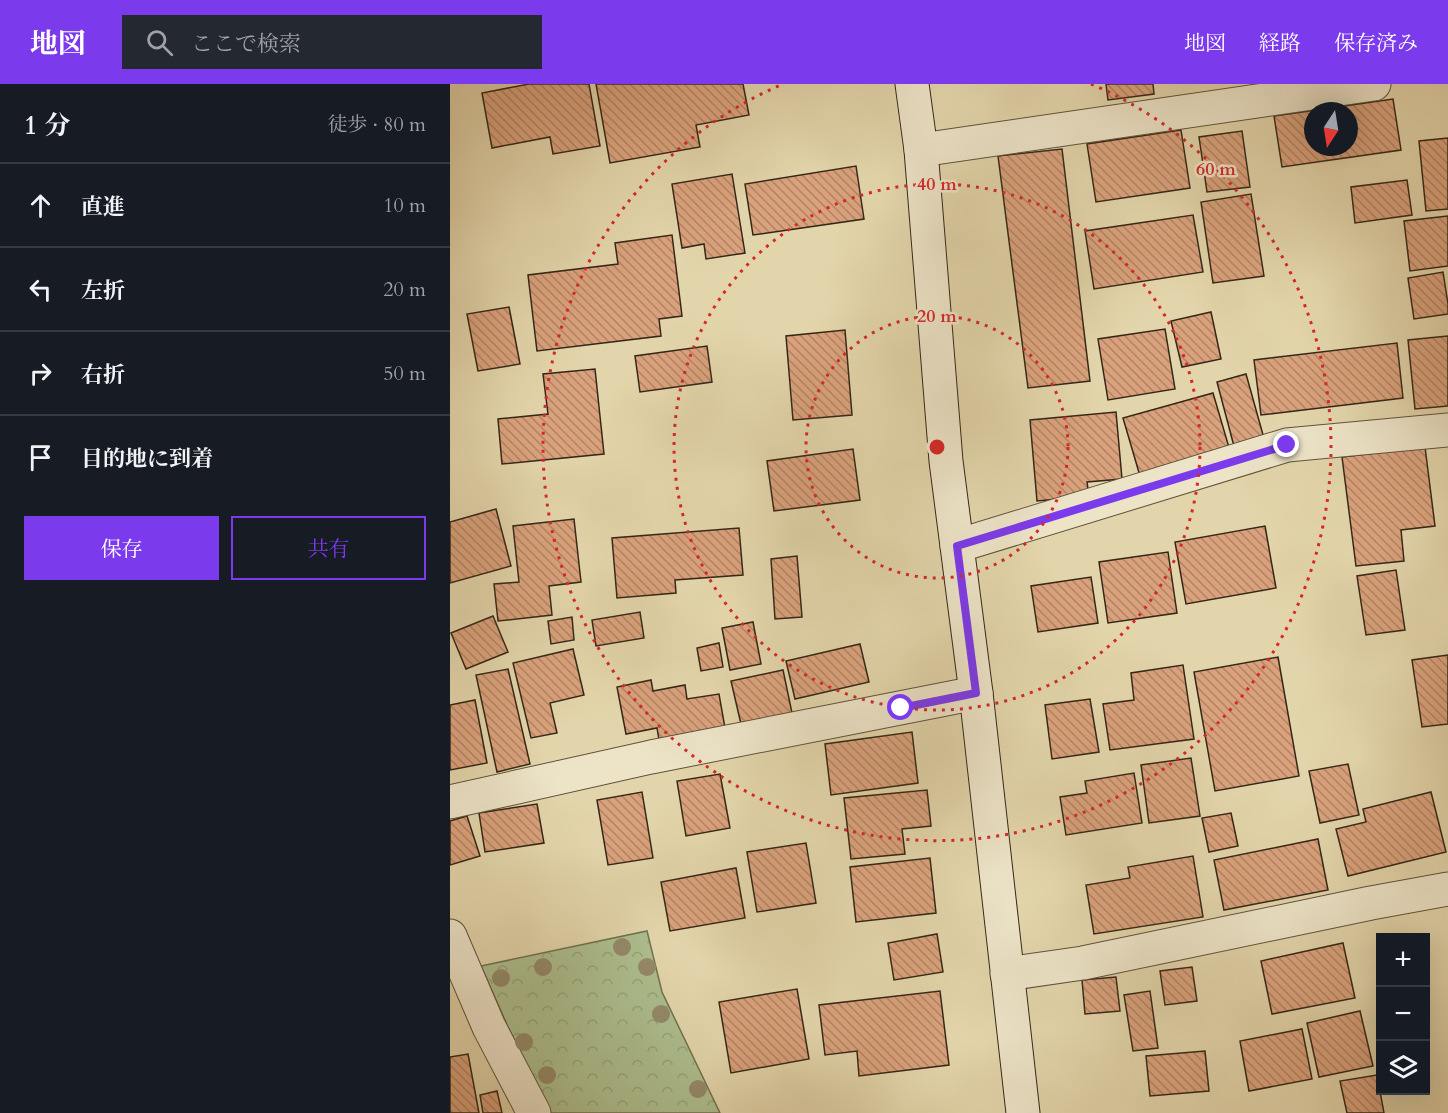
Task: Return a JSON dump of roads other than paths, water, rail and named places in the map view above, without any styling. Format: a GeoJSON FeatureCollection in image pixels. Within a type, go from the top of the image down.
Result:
{"type":"FeatureCollection","features":[{"type":"Feature","properties":{"kind":"street"},"geometry":{"type":"LineString","coordinates":[[912,84],[921,150],[946,460],[976,693],[1023,1113]]}},
{"type":"Feature","properties":{"kind":"street"},"geometry":{"type":"LineString","coordinates":[[921,150],[1374,84]]}},
{"type":"Feature","properties":{"kind":"street"},"geometry":{"type":"LineString","coordinates":[[957,546],[1287,445],[1448,430]]}},
{"type":"Feature","properties":{"kind":"street"},"geometry":{"type":"LineString","coordinates":[[450,802],[651,757],[976,693]]}},
{"type":"Feature","properties":{"kind":"street"},"geometry":{"type":"LineString","coordinates":[[1007,975],[1083,963],[1448,889]]}},
{"type":"Feature","properties":{"kind":"street"},"geometry":{"type":"LineString","coordinates":[[450,936],[489,1027],[534,1113]]}}]}
